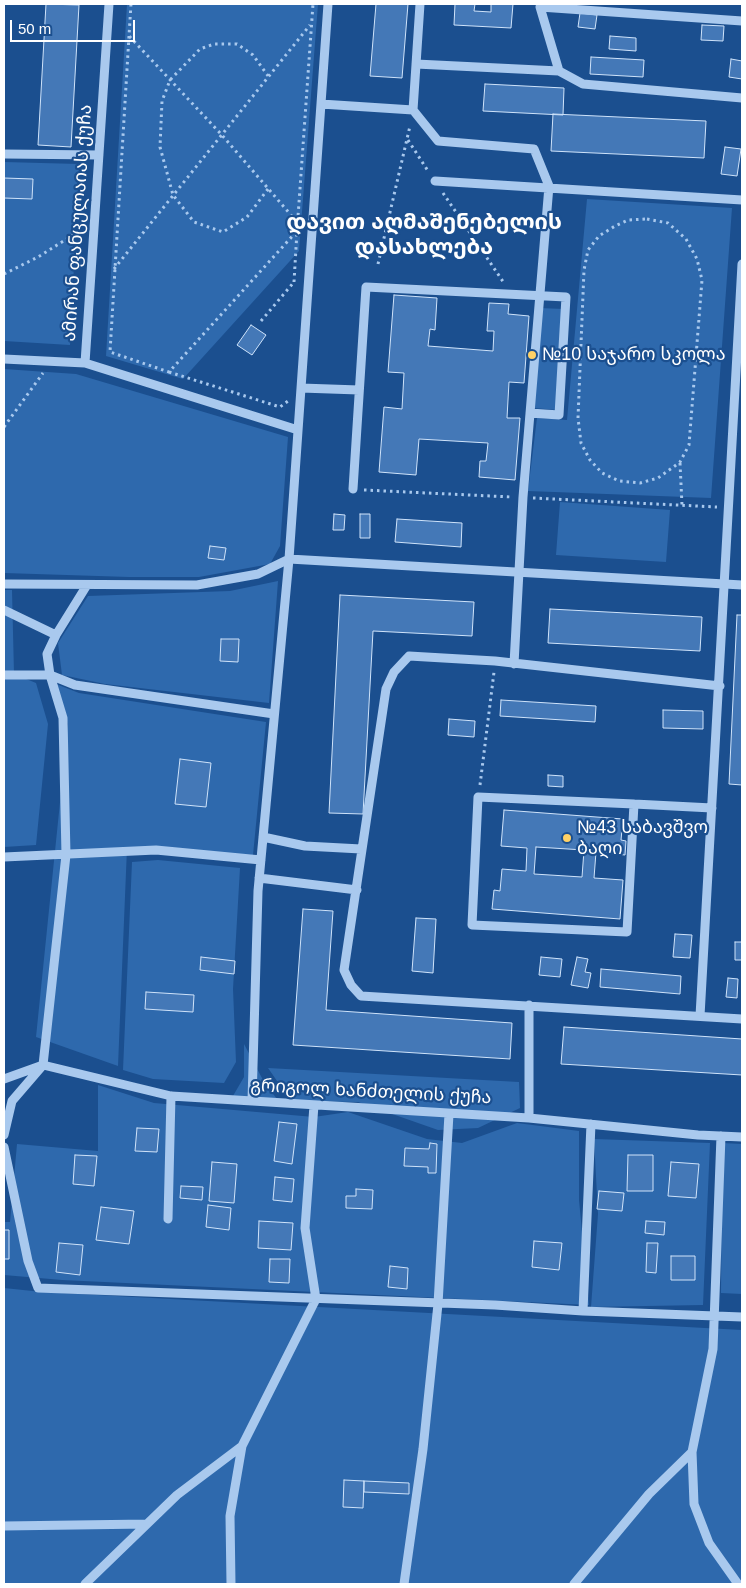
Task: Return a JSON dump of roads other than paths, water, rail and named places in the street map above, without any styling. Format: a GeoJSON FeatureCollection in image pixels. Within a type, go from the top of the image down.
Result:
{"type":"FeatureCollection","features":[{"type":"Feature","properties":{"kind":"street","name":"ამირან ფანცულაიას ქუჩა"},"geometry":{"type":"LineString","coordinates":[[4,359],[85,363],[109,4]]}},
{"type":"Feature","properties":{"kind":"street"},"geometry":{"type":"LineString","coordinates":[[252,1101],[259,878],[289,559],[328,4]]}},
{"type":"Feature","properties":{"kind":"street"},"geometry":{"type":"LineString","coordinates":[[420,4],[413,110],[438,141],[534,149],[549,186],[522,497],[514,664]]}},
{"type":"Feature","properties":{"kind":"street"},"geometry":{"type":"LineString","coordinates":[[559,71],[540,6],[742,22]]}},
{"type":"Feature","properties":{"kind":"street"},"geometry":{"type":"LineString","coordinates":[[416,64],[559,71],[583,84],[742,98]]}},
{"type":"Feature","properties":{"kind":"street"},"geometry":{"type":"LineString","coordinates":[[321,104],[413,110]]}},
{"type":"Feature","properties":{"kind":"street"},"geometry":{"type":"LineString","coordinates":[[4,154],[99,155]]}},
{"type":"Feature","properties":{"kind":"street"},"geometry":{"type":"LineString","coordinates":[[435,181],[549,186],[742,200]]}},
{"type":"Feature","properties":{"kind":"street"},"geometry":{"type":"LineString","coordinates":[[700,1016],[720,686],[742,264]]}},
{"type":"Feature","properties":{"kind":"street"},"geometry":{"type":"LineString","coordinates":[[353,490],[366,287],[513,296],[566,297],[559,415],[530,414]]}},
{"type":"Feature","properties":{"kind":"street"},"geometry":{"type":"LineString","coordinates":[[85,363],[298,430]]}},
{"type":"Feature","properties":{"kind":"street"},"geometry":{"type":"LineString","coordinates":[[301,388],[360,390]]}},
{"type":"Feature","properties":{"kind":"street"},"geometry":{"type":"LineString","coordinates":[[4,584],[197,585],[258,574],[289,559],[742,585]]}},
{"type":"Feature","properties":{"kind":"street"},"geometry":{"type":"LineString","coordinates":[[4,1135],[12,1101],[43,1065],[66,855],[63,718],[50,675],[47,654],[56,635],[87,585]]}},
{"type":"Feature","properties":{"kind":"street"},"geometry":{"type":"LineString","coordinates":[[4,610],[56,635]]}},
{"type":"Feature","properties":{"kind":"street"},"geometry":{"type":"LineString","coordinates":[[720,686],[495,661],[409,656],[394,672],[386,689],[344,970],[351,985],[361,996],[742,1019]]}},
{"type":"Feature","properties":{"kind":"street"},"geometry":{"type":"LineString","coordinates":[[4,675],[50,675],[75,685],[274,714]]}},
{"type":"Feature","properties":{"kind":"street"},"geometry":{"type":"LineString","coordinates":[[634,804],[627,932],[472,925],[478,797],[634,804],[712,808]]}},
{"type":"Feature","properties":{"kind":"street"},"geometry":{"type":"LineString","coordinates":[[263,837],[305,846],[361,849]]}},
{"type":"Feature","properties":{"kind":"street"},"geometry":{"type":"LineString","coordinates":[[4,856],[156,850],[261,860]]}},
{"type":"Feature","properties":{"kind":"street"},"geometry":{"type":"LineString","coordinates":[[259,878],[357,890]]}},
{"type":"Feature","properties":{"kind":"street"},"geometry":{"type":"LineString","coordinates":[[529,1005],[529,1118]]}},
{"type":"Feature","properties":{"kind":"street"},"geometry":{"type":"LineString","coordinates":[[4,1079],[43,1065]]}},
{"type":"Feature","properties":{"kind":"street","name":"გრიგოლ ხანძთელის ქუჩა"},"geometry":{"type":"LineString","coordinates":[[43,1065],[171,1096],[529,1118],[742,1137]]}},
{"type":"Feature","properties":{"kind":"street"},"geometry":{"type":"LineString","coordinates":[[168,1219],[171,1096]]}},
{"type":"Feature","properties":{"kind":"street"},"geometry":{"type":"LineString","coordinates":[[231,1584],[230,1516],[242,1446],[316,1298],[305,1228],[314,1105]]}},
{"type":"Feature","properties":{"kind":"street"},"geometry":{"type":"LineString","coordinates":[[404,1584],[423,1449],[438,1304],[449,1114]]}},
{"type":"Feature","properties":{"kind":"street"},"geometry":{"type":"LineString","coordinates":[[584,1311],[591,1124]]}},
{"type":"Feature","properties":{"kind":"street"},"geometry":{"type":"LineString","coordinates":[[721,1136],[713,1349],[692,1452],[694,1504],[709,1543],[738,1584]]}},
{"type":"Feature","properties":{"kind":"street"},"geometry":{"type":"LineString","coordinates":[[4,1147],[28,1261],[38,1288],[495,1305],[584,1311],[742,1317]]}},
{"type":"Feature","properties":{"kind":"street"},"geometry":{"type":"LineString","coordinates":[[85,1584],[177,1495],[242,1446]]}},
{"type":"Feature","properties":{"kind":"street"},"geometry":{"type":"LineString","coordinates":[[574,1584],[650,1494],[692,1452]]}},
{"type":"Feature","properties":{"kind":"street"},"geometry":{"type":"LineString","coordinates":[[4,1526],[147,1524]]}},
{"type":"Feature","properties":{"kind":"place","name":"№10 საჯარო სკოლა"},"geometry":{"type":"Point","coordinates":[532,355]}},
{"type":"Feature","properties":{"kind":"place","name":"№43 საბავშვო ბაღი"},"geometry":{"type":"Point","coordinates":[567,838]}},
{"type":"Feature","properties":{"kind":"district","name":"დავით აღმაშენებელის დასახლება"},"geometry":{"type":"Point","coordinates":[424,236]}}]}
